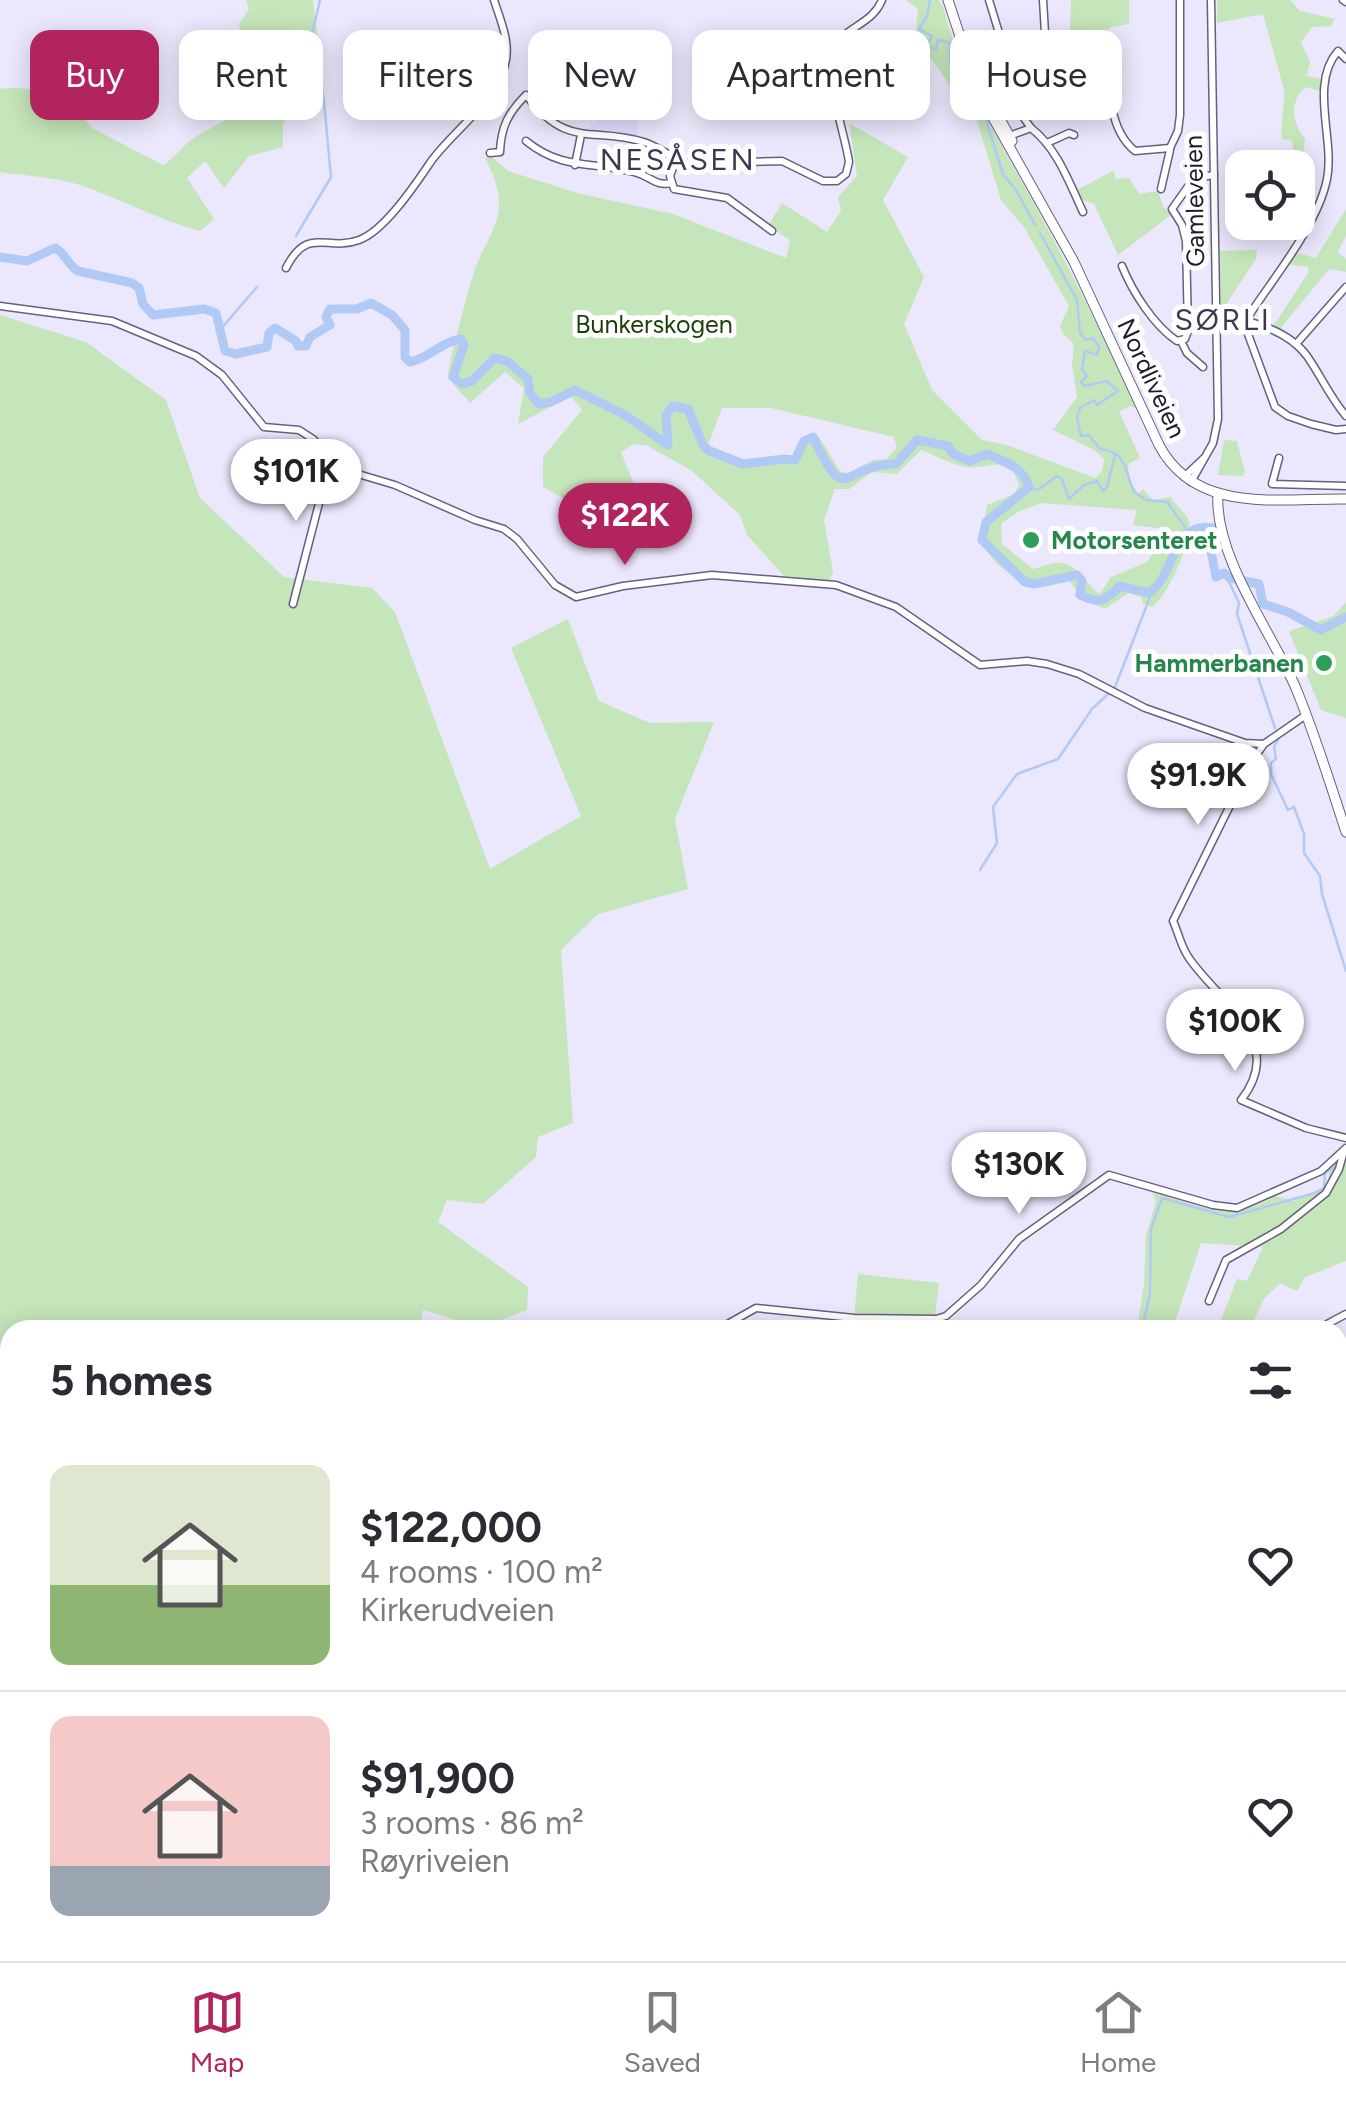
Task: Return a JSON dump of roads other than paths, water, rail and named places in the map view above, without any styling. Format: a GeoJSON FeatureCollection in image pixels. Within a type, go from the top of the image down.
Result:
{"type":"FeatureCollection","features":[{"type":"Feature","properties":{"kind":"main road","name":"Nordliveien"},"geometry":{"type":"LineString","coordinates":[[948,0],[978,91],[1009,139],[1105,323],[1162,449],[1187,480]]}},
{"type":"Feature","properties":{"kind":"main road"},"geometry":{"type":"LineString","coordinates":[[1187,480],[1222,495],[1346,499]]}},
{"type":"Feature","properties":{"kind":"main road"},"geometry":{"type":"LineString","coordinates":[[1222,495],[1222,521],[1234,567],[1306,715],[1346,832]]}},
{"type":"Feature","properties":{"kind":"street"},"geometry":{"type":"LineString","coordinates":[[286,268],[306,243],[365,237],[402,201],[490,94],[506,55],[505,34],[494,0]]}},
{"type":"Feature","properties":{"kind":"street"},"geometry":{"type":"LineString","coordinates":[[490,153],[500,152],[502,128],[509,113],[526,96],[553,123],[581,135],[642,142],[676,159],[692,162],[722,152],[748,162],[782,161],[828,182],[842,178],[849,162],[830,67],[831,52],[842,36],[876,12],[882,0]]}},
{"type":"Feature","properties":{"kind":"street"},"geometry":{"type":"LineString","coordinates":[[990,0],[998,30]]}},
{"type":"Feature","properties":{"kind":"street"},"geometry":{"type":"LineString","coordinates":[[1043,0],[1045,30]]}},
{"type":"Feature","properties":{"kind":"street"},"geometry":{"type":"LineString","coordinates":[[1160,189],[1180,115],[1180,0]]}},
{"type":"Feature","properties":{"kind":"street","name":"Gamleveien"},"geometry":{"type":"LineString","coordinates":[[1187,480],[1214,439],[1218,418],[1211,0]]}},
{"type":"Feature","properties":{"kind":"street"},"geometry":{"type":"LineString","coordinates":[[1243,318],[1320,201],[1328,178],[1330,154],[1324,75],[1338,51],[1346,59]]}},
{"type":"Feature","properties":{"kind":"street"},"geometry":{"type":"LineString","coordinates":[[1024,120],[1047,143],[1083,212]]}},
{"type":"Feature","properties":{"kind":"street"},"geometry":{"type":"LineString","coordinates":[[1117,120],[1124,139],[1135,150],[1170,148]]}},
{"type":"Feature","properties":{"kind":"street"},"geometry":{"type":"LineString","coordinates":[[1009,139],[1029,129]]}},
{"type":"Feature","properties":{"kind":"street"},"geometry":{"type":"LineString","coordinates":[[1047,143],[1069,133],[1074,135]]}},
{"type":"Feature","properties":{"kind":"street"},"geometry":{"type":"LineString","coordinates":[[575,165],[581,135]]}},
{"type":"Feature","properties":{"kind":"street"},"geometry":{"type":"LineString","coordinates":[[526,142],[550,157],[575,165],[628,170],[656,184],[671,183]]}},
{"type":"Feature","properties":{"kind":"street"},"geometry":{"type":"LineString","coordinates":[[676,159],[670,176],[676,190],[731,200],[772,231]]}},
{"type":"Feature","properties":{"kind":"street"},"geometry":{"type":"LineString","coordinates":[[1182,341],[1188,331],[1186,241],[1172,209],[1194,178],[1214,176]]}},
{"type":"Feature","properties":{"kind":"street"},"geometry":{"type":"LineString","coordinates":[[1122,266],[1140,298],[1170,336],[1182,341],[1187,353],[1203,367]]}},
{"type":"Feature","properties":{"kind":"street"},"geometry":{"type":"LineString","coordinates":[[1296,344],[1346,287]]}},
{"type":"Feature","properties":{"kind":"street"},"geometry":{"type":"LineString","coordinates":[[0,306],[112,322],[196,356],[222,376],[260,424],[270,429],[304,432],[338,468],[395,485],[504,529],[555,585],[576,597],[623,586],[712,574],[836,585],[896,608],[980,665],[1027,661],[1047,664],[1079,674],[1145,708],[1245,743],[1264,744]]}},
{"type":"Feature","properties":{"kind":"street"},"geometry":{"type":"LineString","coordinates":[[1216,317],[1243,318],[1296,344],[1346,416]]}},
{"type":"Feature","properties":{"kind":"street"},"geometry":{"type":"LineString","coordinates":[[1243,318],[1275,407],[1311,424],[1346,429]]}},
{"type":"Feature","properties":{"kind":"street"},"geometry":{"type":"LineString","coordinates":[[1279,458],[1272,484],[1346,486]]}},
{"type":"Feature","properties":{"kind":"street"},"geometry":{"type":"LineString","coordinates":[[292,604],[324,484],[338,468]]}},
{"type":"Feature","properties":{"kind":"street"},"geometry":{"type":"LineString","coordinates":[[1306,715],[1264,744],[1237,789],[1174,924],[1188,957],[1224,996],[1255,1044],[1257,1065],[1241,1100],[1306,1128],[1346,1138]]}},
{"type":"Feature","properties":{"kind":"street"},"geometry":{"type":"LineString","coordinates":[[1209,1301],[1226,1260],[1281,1230],[1326,1193],[1345,1149]]}},
{"type":"Feature","properties":{"kind":"street"},"geometry":{"type":"LineString","coordinates":[[735,1320],[756,1308],[854,1318],[936,1320],[946,1316],[981,1284],[1019,1239],[1109,1175],[1212,1206],[1237,1208],[1321,1170],[1345,1149]]}},
{"type":"Feature","properties":{"kind":"waterway"},"geometry":{"type":"LineString","coordinates":[[296,236],[331,177],[312,34],[320,0]]}},
{"type":"Feature","properties":{"kind":"waterway"},"geometry":{"type":"LineString","coordinates":[[930,0],[919,29],[932,36],[927,45],[936,50],[938,40],[950,43],[950,62],[970,100],[986,120],[1003,174],[1035,225]]}},
{"type":"Feature","properties":{"kind":"waterway"},"geometry":{"type":"LineString","coordinates":[[1040,233],[1077,300],[1080,333],[1086,340],[1093,338],[1099,347],[1097,355],[1085,351],[1082,369],[1087,376],[1081,382],[1084,386],[1107,381],[1118,391],[1097,405],[1094,400],[1080,408],[1077,418],[1081,436],[1089,435],[1100,449],[1116,454],[1124,463],[1134,492],[1146,500],[1167,502],[1188,531]]}},
{"type":"Feature","properties":{"kind":"waterway"},"geometry":{"type":"LineString","coordinates":[[0,257],[27,261],[55,248],[78,271],[132,283],[139,288],[143,304],[153,315],[204,309],[216,313],[225,351],[236,354],[267,347],[269,333],[275,328],[298,346],[306,346],[310,337],[330,325],[326,317],[330,309],[357,309],[371,303],[392,315],[405,330],[405,357],[410,362],[461,339],[464,345],[453,377],[462,384],[472,381],[495,358],[507,361],[528,379],[530,393],[539,404],[575,390],[625,415],[668,445],[666,415],[673,406],[688,409],[703,445],[743,464],[795,460],[804,441],[813,437],[840,478],[896,464],[917,440],[948,446],[953,454],[970,461],[987,454],[1018,470],[1029,487],[986,522],[982,540],[1025,582],[1034,584],[1077,575],[1082,581],[1080,595],[1093,600],[1106,598],[1120,586],[1149,593],[1158,585],[1181,541],[1199,528],[1213,528],[1211,551],[1216,577],[1224,573],[1259,584],[1263,604],[1321,630],[1346,617]]}},
{"type":"Feature","properties":{"kind":"waterway"},"geometry":{"type":"LineString","coordinates":[[219,331],[257,287]]}},
{"type":"Feature","properties":{"kind":"waterway"},"geometry":{"type":"LineString","coordinates":[[1029,487],[1038,490],[1057,476],[1062,479],[1069,499],[1084,485],[1097,481],[1103,491],[1115,455]]}},
{"type":"Feature","properties":{"kind":"waterway"},"geometry":{"type":"LineString","coordinates":[[1230,578],[1239,603],[1237,614],[1275,728]]}},
{"type":"Feature","properties":{"kind":"waterway"},"geometry":{"type":"LineString","coordinates":[[1115,687],[1152,592]]}},
{"type":"Feature","properties":{"kind":"waterway"},"geometry":{"type":"LineString","coordinates":[[980,870],[997,843],[993,807],[1017,774],[1058,759],[1092,709],[1108,694]]}},
{"type":"Feature","properties":{"kind":"waterway"},"geometry":{"type":"LineString","coordinates":[[1279,738],[1271,774],[1288,810],[1294,807],[1304,834],[1304,853],[1320,876],[1346,971]]}},
{"type":"Feature","properties":{"kind":"waterway"},"geometry":{"type":"LineString","coordinates":[[1144,1320],[1150,1294],[1151,1229],[1162,1198],[1229,1217],[1315,1193],[1324,1188],[1325,1173],[1337,1166]]}},
{"type":"Feature","properties":{"kind":"place","name":"Motorsenteret"},"geometry":{"type":"Point","coordinates":[1031,540]}},
{"type":"Feature","properties":{"kind":"place","name":"Hammerbanen"},"geometry":{"type":"Point","coordinates":[1324,663]}},
{"type":"Feature","properties":{"kind":"district","name":"NESÅSEN"},"geometry":{"type":"Point","coordinates":[678,160]}},
{"type":"Feature","properties":{"kind":"district","name":"SØRLI"},"geometry":{"type":"Point","coordinates":[1223,320]}},
{"type":"Feature","properties":{"kind":"park label","name":"Bunkerskogen"},"geometry":{"type":"Point","coordinates":[654,324]}}]}
